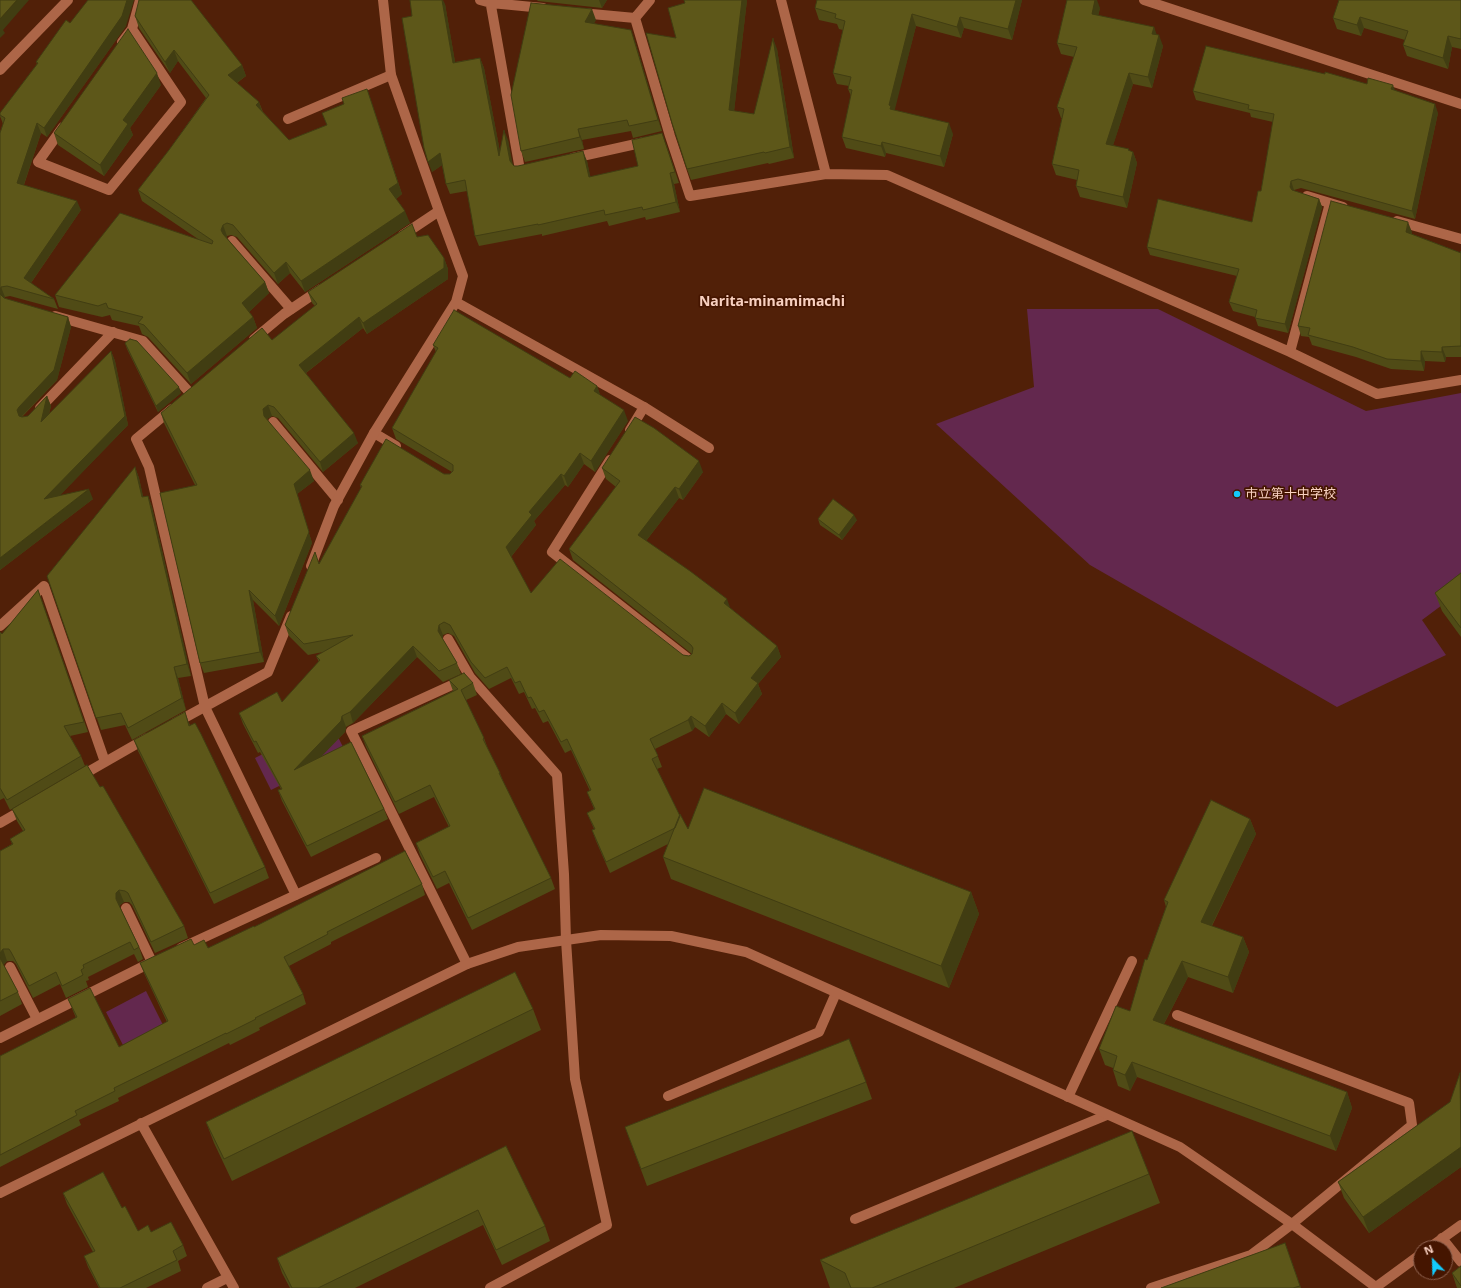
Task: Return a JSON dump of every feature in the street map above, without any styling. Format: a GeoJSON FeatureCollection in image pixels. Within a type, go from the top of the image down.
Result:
{"type":"FeatureCollection","features":[{"type":"Feature","properties":{"kind":"street"},"geometry":{"type":"LineString","coordinates":[[0,70],[68,0]]}},
{"type":"Feature","properties":{"kind":"street"},"geometry":{"type":"LineString","coordinates":[[118,48],[132,29],[140,0]]}},
{"type":"Feature","properties":{"kind":"street"},"geometry":{"type":"LineString","coordinates":[[306,578],[338,500],[374,433],[456,302],[463,276],[391,75],[382,0]]}},
{"type":"Feature","properties":{"kind":"street"},"geometry":{"type":"LineString","coordinates":[[480,0],[552,9]]}},
{"type":"Feature","properties":{"kind":"street"},"geometry":{"type":"LineString","coordinates":[[636,18],[650,0]]}},
{"type":"Feature","properties":{"kind":"street"},"geometry":{"type":"LineString","coordinates":[[780,0],[826,174]]}},
{"type":"Feature","properties":{"kind":"street"},"geometry":{"type":"LineString","coordinates":[[1144,0],[1461,104]]}},
{"type":"Feature","properties":{"kind":"street"},"geometry":{"type":"LineString","coordinates":[[491,1],[520,170],[535,167]]}},
{"type":"Feature","properties":{"kind":"street"},"geometry":{"type":"LineString","coordinates":[[574,12],[636,18]]}},
{"type":"Feature","properties":{"kind":"street"},"geometry":{"type":"LineString","coordinates":[[636,18],[663,138],[690,196],[826,174],[887,175],[1290,352],[1377,394],[1461,380]]}},
{"type":"Feature","properties":{"kind":"street"},"geometry":{"type":"LineString","coordinates":[[70,118],[38,162],[109,190],[181,102],[132,29]]}},
{"type":"Feature","properties":{"kind":"street"},"geometry":{"type":"LineString","coordinates":[[288,119],[391,75]]}},
{"type":"Feature","properties":{"kind":"street"},"geometry":{"type":"LineString","coordinates":[[565,160],[663,138]]}},
{"type":"Feature","properties":{"kind":"street"},"geometry":{"type":"LineString","coordinates":[[1299,194],[1352,209]]}},
{"type":"Feature","properties":{"kind":"street"},"geometry":{"type":"LineString","coordinates":[[1290,352],[1330,203]]}},
{"type":"Feature","properties":{"kind":"street"},"geometry":{"type":"LineString","coordinates":[[394,241],[439,211]]}},
{"type":"Feature","properties":{"kind":"street"},"geometry":{"type":"LineString","coordinates":[[1388,219],[1461,239]]}},
{"type":"Feature","properties":{"kind":"street"},"geometry":{"type":"LineString","coordinates":[[232,241],[291,309]]}},
{"type":"Feature","properties":{"kind":"street"},"geometry":{"type":"LineString","coordinates":[[249,343],[284,314],[330,283]]}},
{"type":"Feature","properties":{"kind":"street"},"geometry":{"type":"LineString","coordinates":[[456,302],[644,407],[709,448]]}},
{"type":"Feature","properties":{"kind":"street"},"geometry":{"type":"LineString","coordinates":[[46,313],[143,341],[187,396],[136,439],[148,467],[205,707],[296,894]]}},
{"type":"Feature","properties":{"kind":"street"},"geometry":{"type":"LineString","coordinates":[[32,416],[113,332]]}},
{"type":"Feature","properties":{"kind":"street"},"geometry":{"type":"LineString","coordinates":[[623,440],[644,407]]}},
{"type":"Feature","properties":{"kind":"street"},"geometry":{"type":"LineString","coordinates":[[273,422],[338,500]]}},
{"type":"Feature","properties":{"kind":"street"},"geometry":{"type":"LineString","coordinates":[[374,433],[406,452]]}},
{"type":"Feature","properties":{"kind":"street"},"geometry":{"type":"LineString","coordinates":[[615,453],[552,552],[691,661]]}},
{"type":"Feature","properties":{"kind":"street"},"geometry":{"type":"LineString","coordinates":[[0,626],[44,586],[105,762]]}},
{"type":"Feature","properties":{"kind":"street"},"geometry":{"type":"LineString","coordinates":[[72,781],[268,672],[294,607]]}},
{"type":"Feature","properties":{"kind":"street"},"geometry":{"type":"LineString","coordinates":[[448,639],[470,677],[557,775],[575,1079],[607,1225],[490,1288]]}},
{"type":"Feature","properties":{"kind":"street"},"geometry":{"type":"LineString","coordinates":[[467,964],[351,731],[470,677]]}},
{"type":"Feature","properties":{"kind":"street"},"geometry":{"type":"LineString","coordinates":[[0,823],[33,804]]}},
{"type":"Feature","properties":{"kind":"street"},"geometry":{"type":"LineString","coordinates":[[0,1038],[152,962],[376,858]]}},
{"type":"Feature","properties":{"kind":"street"},"geometry":{"type":"LineString","coordinates":[[126,908],[152,962]]}},
{"type":"Feature","properties":{"kind":"street"},"geometry":{"type":"LineString","coordinates":[[0,1193],[467,964],[518,947],[601,935],[671,936],[746,952],[1180,1147],[1292,1224],[1376,1287],[1413,1260]]}},
{"type":"Feature","properties":{"kind":"street"},"geometry":{"type":"LineString","coordinates":[[1068,1097],[1132,961]]}},
{"type":"Feature","properties":{"kind":"street"},"geometry":{"type":"LineString","coordinates":[[10,966],[37,1019]]}},
{"type":"Feature","properties":{"kind":"street"},"geometry":{"type":"LineString","coordinates":[[668,1096],[819,1032],[836,993]]}},
{"type":"Feature","properties":{"kind":"street"},"geometry":{"type":"LineString","coordinates":[[1151,1288],[1251,1255],[1292,1224],[1412,1125],[1409,1103],[1177,1015]]}},
{"type":"Feature","properties":{"kind":"street"},"geometry":{"type":"LineString","coordinates":[[855,1219],[1107,1115]]}},
{"type":"Feature","properties":{"kind":"street"},"geometry":{"type":"LineString","coordinates":[[141,1123],[234,1288]]}},
{"type":"Feature","properties":{"kind":"street"},"geometry":{"type":"LineString","coordinates":[[1439,1240],[1461,1224]]}},
{"type":"Feature","properties":{"kind":"street"},"geometry":{"type":"LineString","coordinates":[[1442,1238],[1461,1262]]}},
{"type":"Feature","properties":{"kind":"street"},"geometry":{"type":"LineString","coordinates":[[207,1288],[227,1278]]}},
{"type":"Feature","properties":{"kind":"shaded area","name":"市立第十中学校"},"geometry":{"type":"Polygon","coordinates":[[[1027,309],[1158,309],[1366,411],[1461,393],[1461,591],[1422,620],[1446,655],[1337,707],[1090,565],[936,424],[1034,387],[1027,309]]]}},
{"type":"Feature","properties":{"kind":"shaded area"},"geometry":{"type":"Polygon","coordinates":[[[335,731],[346,753],[271,790],[255,758],[302,734],[335,731]]]}},
{"type":"Feature","properties":{"kind":"shaded area"},"geometry":{"type":"Polygon","coordinates":[[[146,991],[165,1029],[125,1049],[106,1012],[146,991]]]}},
{"type":"Feature","properties":{"kind":"building"},"geometry":{"type":"Polygon","coordinates":[[[0,0],[17,0],[0,19],[0,0]]]}},
{"type":"Feature","properties":{"kind":"building"},"geometry":{"type":"Polygon","coordinates":[[[88,0],[127,0],[122,16],[44,128],[37,123],[17,183],[77,201],[24,278],[54,299],[7,286],[1,287],[0,291],[0,133],[5,118],[0,115],[0,113],[38,63],[36,62],[66,20],[70,23],[88,0]]]}},
{"type":"Feature","properties":{"kind":"building"},"geometry":{"type":"Polygon","coordinates":[[[139,0],[191,0],[242,65],[228,75],[259,102],[256,105],[289,140],[327,125],[322,113],[344,104],[342,98],[367,89],[398,183],[389,189],[405,211],[301,281],[286,262],[274,273],[233,225],[227,223],[223,225],[221,230],[223,234],[265,282],[242,303],[253,317],[187,373],[144,325],[138,323],[143,317],[108,308],[106,303],[98,306],[55,295],[120,213],[212,244],[213,241],[138,190],[209,95],[174,50],[165,62],[135,16],[139,0]]]}},
{"type":"Feature","properties":{"kind":"building"},"geometry":{"type":"Polygon","coordinates":[[[410,0],[442,0],[453,63],[480,58],[499,156],[504,130],[510,161],[514,166],[583,151],[589,177],[638,166],[632,140],[662,133],[675,172],[670,173],[676,202],[643,210],[642,207],[605,215],[604,210],[538,225],[475,236],[465,180],[446,184],[440,153],[428,162],[424,148],[402,18],[412,16],[410,0]]]}},
{"type":"Feature","properties":{"kind":"building"},"geometry":{"type":"Polygon","coordinates":[[[684,0],[742,0],[729,110],[754,114],[773,38],[790,147],[687,169],[646,33],[676,38],[668,8],[685,3],[684,0]]]}},
{"type":"Feature","properties":{"kind":"building"},"geometry":{"type":"Polygon","coordinates":[[[817,0],[1016,0],[1008,29],[960,17],[957,27],[912,14],[889,105],[891,106],[890,109],[949,123],[940,156],[882,142],[881,146],[842,137],[852,90],[848,89],[851,77],[833,73],[845,21],[835,18],[836,14],[815,8],[817,0]]]}},
{"type":"Feature","properties":{"kind":"building"},"geometry":{"type":"Polygon","coordinates":[[[1067,0],[1095,0],[1092,14],[1154,27],[1152,34],[1159,35],[1148,77],[1129,73],[1106,144],[1129,149],[1128,150],[1133,152],[1123,197],[1076,186],[1079,170],[1052,164],[1064,109],[1057,107],[1077,47],[1057,43],[1067,0]]]}},
{"type":"Feature","properties":{"kind":"building"},"geometry":{"type":"Polygon","coordinates":[[[1339,0],[1461,0],[1461,39],[1448,36],[1443,58],[1403,45],[1408,31],[1360,17],[1357,25],[1333,18],[1339,0]]]}},
{"type":"Feature","properties":{"kind":"building"},"geometry":{"type":"Polygon","coordinates":[[[531,3],[592,9],[585,22],[631,30],[658,120],[629,126],[627,120],[578,129],[580,137],[521,151],[511,95],[531,3]]]}},
{"type":"Feature","properties":{"kind":"building"},"geometry":{"type":"Polygon","coordinates":[[[128,29],[157,73],[123,120],[128,124],[100,165],[54,133],[128,29]]]}},
{"type":"Feature","properties":{"kind":"building"},"geometry":{"type":"Polygon","coordinates":[[[1206,46],[1325,74],[1325,72],[1367,84],[1368,78],[1393,85],[1391,89],[1435,104],[1412,211],[1298,179],[1291,181],[1290,187],[1292,190],[1319,199],[1285,324],[1255,318],[1257,310],[1229,302],[1239,269],[1147,247],[1158,199],[1252,222],[1258,191],[1261,191],[1274,114],[1248,109],[1249,105],[1193,91],[1206,46]]]}},
{"type":"Feature","properties":{"kind":"building"},"geometry":{"type":"Polygon","coordinates":[[[1331,201],[1408,222],[1406,232],[1461,253],[1461,346],[1442,347],[1442,352],[1421,351],[1421,361],[1387,359],[1353,347],[1308,335],[1310,328],[1298,326],[1331,201]]]}},
{"type":"Feature","properties":{"kind":"building"},"geometry":{"type":"Polygon","coordinates":[[[412,224],[417,237],[428,235],[444,258],[444,268],[363,323],[359,317],[299,365],[354,433],[320,462],[274,407],[268,405],[263,409],[264,416],[310,470],[294,484],[309,532],[275,616],[249,590],[260,652],[200,663],[160,493],[197,485],[161,413],[262,328],[272,340],[317,304],[308,292],[412,224]]]}},
{"type":"Feature","properties":{"kind":"building"},"geometry":{"type":"Polygon","coordinates":[[[0,294],[4,298],[68,317],[54,370],[19,407],[17,410],[19,416],[28,416],[47,396],[41,422],[111,351],[125,416],[44,499],[89,489],[0,558],[0,294]]]}},
{"type":"Feature","properties":{"kind":"building"},"geometry":{"type":"Polygon","coordinates":[[[454,310],[570,378],[575,371],[597,386],[594,391],[624,410],[591,461],[580,453],[564,476],[561,474],[529,512],[532,515],[506,547],[531,593],[560,559],[683,655],[689,656],[692,654],[693,648],[691,645],[569,549],[620,481],[602,468],[635,417],[654,428],[699,461],[679,489],[675,487],[638,535],[727,599],[724,603],[777,646],[751,678],[758,683],[735,713],[722,703],[705,726],[691,716],[688,720],[650,739],[658,756],[652,759],[680,816],[675,828],[606,862],[592,830],[595,829],[587,813],[595,809],[587,792],[591,790],[567,739],[561,742],[544,710],[539,712],[531,697],[528,698],[520,681],[515,683],[507,667],[485,678],[471,662],[450,625],[444,622],[439,625],[438,631],[457,663],[439,671],[413,646],[350,712],[342,716],[341,721],[294,770],[351,742],[384,809],[307,846],[278,790],[282,789],[256,741],[254,742],[239,713],[277,692],[282,702],[320,660],[316,656],[353,635],[304,644],[285,625],[315,552],[319,564],[386,439],[444,474],[450,474],[453,471],[453,465],[392,428],[438,348],[433,345],[454,310]]]}},
{"type":"Feature","properties":{"kind":"building"},"geometry":{"type":"Polygon","coordinates":[[[130,339],[137,341],[179,387],[156,406],[125,343],[130,339]]]}},
{"type":"Feature","properties":{"kind":"building"},"geometry":{"type":"Polygon","coordinates":[[[135,467],[142,497],[148,496],[187,664],[174,667],[182,698],[128,728],[121,713],[96,718],[47,576],[135,467]]]}},
{"type":"Feature","properties":{"kind":"building"},"geometry":{"type":"Polygon","coordinates":[[[833,499],[854,515],[839,535],[818,519],[833,499]]]}},
{"type":"Feature","properties":{"kind":"building"},"geometry":{"type":"Polygon","coordinates":[[[1461,573],[1461,628],[1435,593],[1461,573]]]}},
{"type":"Feature","properties":{"kind":"building"},"geometry":{"type":"Polygon","coordinates":[[[38,590],[84,722],[64,726],[81,756],[7,800],[0,788],[0,632],[2,634],[38,590]]]}},
{"type":"Feature","properties":{"kind":"building"},"geometry":{"type":"Polygon","coordinates":[[[464,673],[473,683],[461,690],[499,773],[551,878],[468,918],[445,871],[433,877],[416,843],[450,826],[430,785],[395,802],[362,736],[458,689],[449,680],[464,673]]]}},
{"type":"Feature","properties":{"kind":"building"},"geometry":{"type":"Polygon","coordinates":[[[185,712],[189,726],[195,723],[201,734],[265,867],[210,893],[134,740],[185,712]]]}},
{"type":"Feature","properties":{"kind":"building"},"geometry":{"type":"Polygon","coordinates":[[[87,765],[100,787],[103,786],[184,926],[151,942],[128,893],[119,890],[116,893],[116,899],[139,947],[134,950],[130,942],[83,965],[84,968],[81,970],[83,975],[62,986],[56,972],[29,986],[9,949],[3,949],[0,953],[0,851],[13,844],[10,839],[25,830],[12,809],[87,765]]]}},
{"type":"Feature","properties":{"kind":"building"},"geometry":{"type":"Polygon","coordinates":[[[704,788],[971,892],[941,966],[663,857],[680,814],[688,829],[704,788]]]}},
{"type":"Feature","properties":{"kind":"building"},"geometry":{"type":"Polygon","coordinates":[[[1211,800],[1250,819],[1201,922],[1243,937],[1228,977],[1182,961],[1153,1020],[1347,1092],[1330,1136],[1132,1062],[1125,1075],[1113,1070],[1117,1056],[1099,1049],[1116,1006],[1130,1011],[1145,959],[1147,960],[1168,902],[1164,900],[1211,800]]]}},
{"type":"Feature","properties":{"kind":"building"},"geometry":{"type":"Polygon","coordinates":[[[405,851],[422,884],[327,932],[328,934],[284,957],[303,994],[226,1034],[114,1088],[115,1091],[75,1111],[77,1115],[0,1155],[0,1056],[77,1017],[68,999],[90,988],[119,1047],[168,1021],[140,963],[191,939],[194,945],[204,940],[208,948],[254,927],[405,851]]]}},
{"type":"Feature","properties":{"kind":"building"},"geometry":{"type":"Polygon","coordinates":[[[0,958],[18,992],[0,1001],[0,958]]]}},
{"type":"Feature","properties":{"kind":"building"},"geometry":{"type":"Polygon","coordinates":[[[515,972],[533,1009],[224,1159],[206,1122],[515,972]]]}},
{"type":"Feature","properties":{"kind":"building"},"geometry":{"type":"Polygon","coordinates":[[[849,1039],[866,1082],[641,1169],[625,1127],[849,1039]]]}},
{"type":"Feature","properties":{"kind":"building"},"geometry":{"type":"Polygon","coordinates":[[[1460,1073],[1461,1147],[1363,1217],[1338,1182],[1450,1102],[1460,1073]]]}},
{"type":"Feature","properties":{"kind":"building"},"geometry":{"type":"Polygon","coordinates":[[[1132,1131],[1149,1174],[872,1288],[851,1288],[845,1273],[820,1260],[1132,1131]]]}},
{"type":"Feature","properties":{"kind":"building"},"geometry":{"type":"Polygon","coordinates":[[[506,1146],[545,1226],[496,1250],[478,1210],[318,1288],[292,1288],[277,1258],[506,1146]]]}},
{"type":"Feature","properties":{"kind":"building"},"geometry":{"type":"Polygon","coordinates":[[[103,1172],[122,1208],[125,1206],[138,1231],[148,1225],[151,1232],[171,1222],[183,1245],[173,1251],[177,1260],[120,1288],[100,1288],[84,1256],[95,1251],[63,1193],[103,1172]]]}},
{"type":"Feature","properties":{"kind":"building"},"geometry":{"type":"Polygon","coordinates":[[[1285,1243],[1300,1286],[1293,1288],[1161,1288],[1285,1243]]]}},
{"type":"Feature","properties":{"kind":"building"},"geometry":{"type":"Polygon","coordinates":[[[1461,1266],[1461,1286],[1453,1274],[1453,1272],[1461,1266]]]}},
{"type":"Feature","properties":{"kind":"place","name":"市立第十中学校"},"geometry":{"type":"Point","coordinates":[1237,494]}},
{"type":"Feature","properties":{"kind":"district","name":"Narita-minamimachi"},"geometry":{"type":"Point","coordinates":[772,302]}}]}
